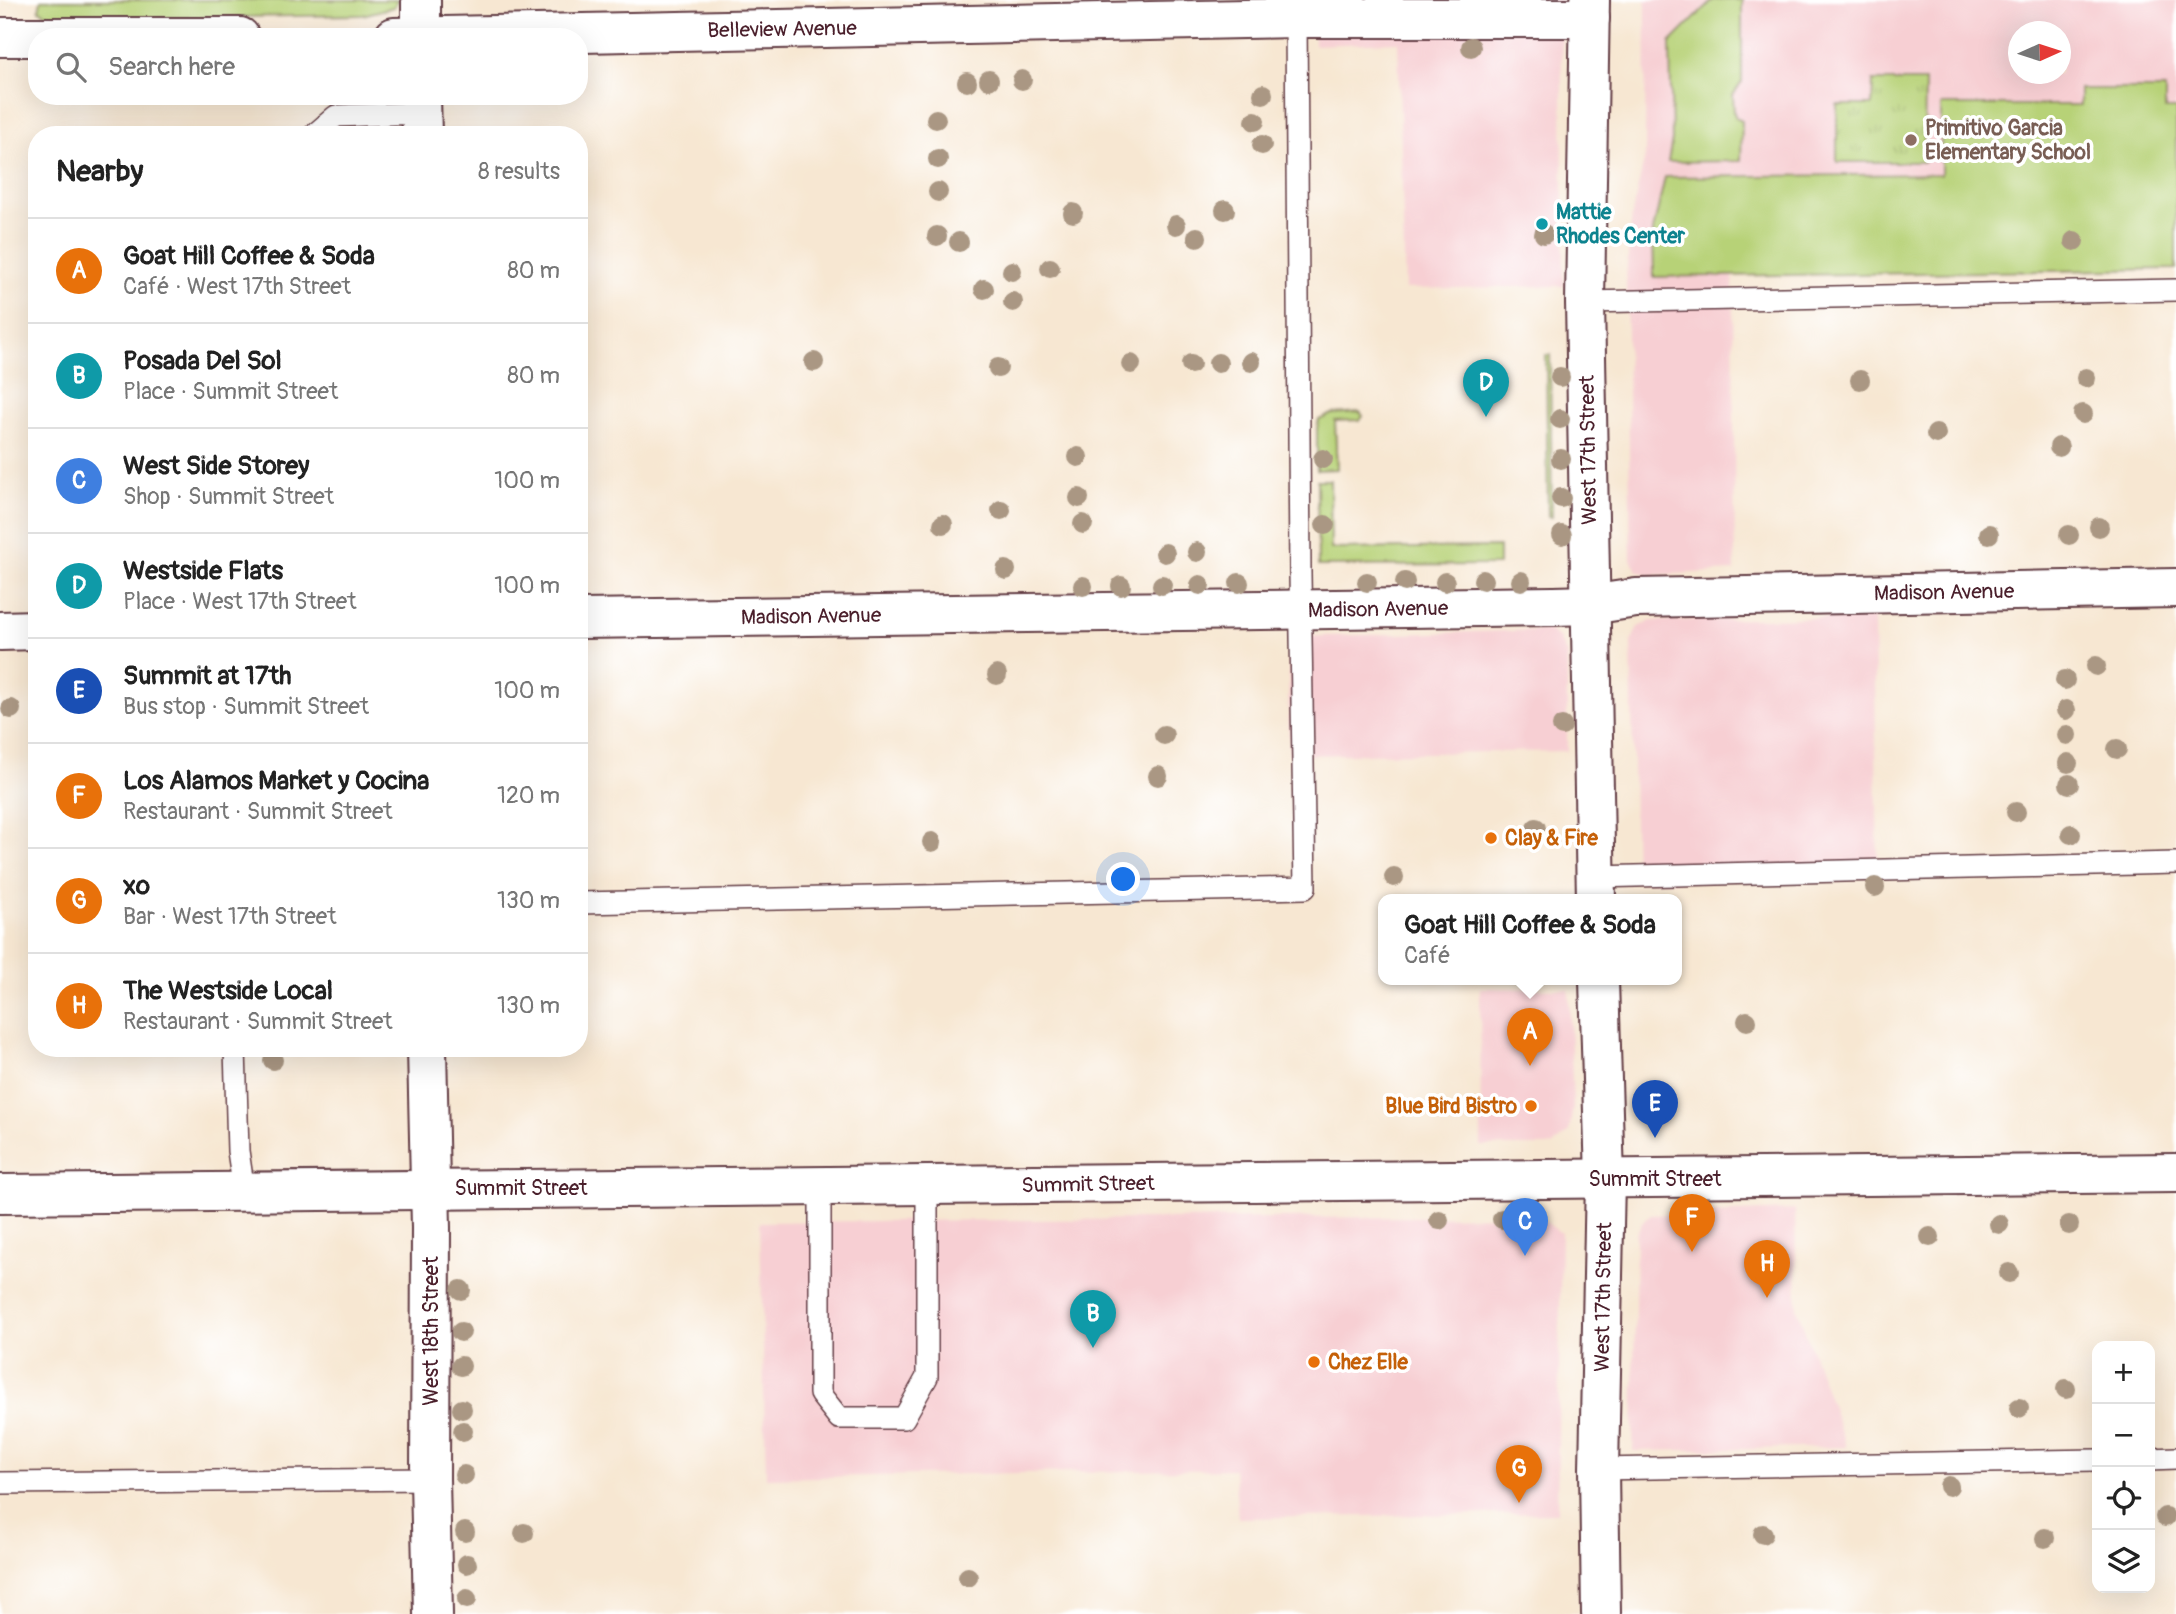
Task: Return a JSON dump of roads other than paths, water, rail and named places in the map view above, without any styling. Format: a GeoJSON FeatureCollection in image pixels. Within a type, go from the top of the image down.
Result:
{"type":"FeatureCollection","features":[{"type":"Feature","properties":{"kind":"street"},"geometry":{"type":"LineString","coordinates":[[421,0],[421,28]]}},
{"type":"Feature","properties":{"kind":"street","name":"Belleview Avenue"},"geometry":{"type":"LineString","coordinates":[[588,33],[1590,9]]}},
{"type":"Feature","properties":{"kind":"street","name":"West 17th Street"},"geometry":{"type":"LineString","coordinates":[[1590,9],[1585,302],[1596,889]]}},
{"type":"Feature","properties":{"kind":"street"},"geometry":{"type":"LineString","coordinates":[[0,37],[28,37]]}},
{"type":"Feature","properties":{"kind":"street","name":"Madison Avenue"},"geometry":{"type":"LineString","coordinates":[[588,619],[1300,611],[1590,605],[1636,598],[2176,588]]}},
{"type":"Feature","properties":{"kind":"street"},"geometry":{"type":"LineString","coordinates":[[0,631],[28,630]]}},
{"type":"Feature","properties":{"kind":"street","name":"West 17th Street"},"geometry":{"type":"LineString","coordinates":[[1599,985],[1605,1179],[1600,1469],[1601,1614]]}},
{"type":"Feature","properties":{"kind":"street","name":"West 18th Street"},"geometry":{"type":"LineString","coordinates":[[427,1057],[433,1614]]}},
{"type":"Feature","properties":{"kind":"street","name":"Summit Street"},"geometry":{"type":"LineString","coordinates":[[0,1194],[2176,1173]]}},
{"type":"Feature","properties":{"kind":"lane"},"geometry":{"type":"LineString","coordinates":[[588,902],[1305,888],[1300,611],[1296,18]]}},
{"type":"Feature","properties":{"kind":"lane"},"geometry":{"type":"LineString","coordinates":[[324,126],[336,116],[421,115]]}},
{"type":"Feature","properties":{"kind":"lane"},"geometry":{"type":"LineString","coordinates":[[1585,302],[2176,290]]}},
{"type":"Feature","properties":{"kind":"lane"},"geometry":{"type":"LineString","coordinates":[[1596,889],[2176,863]]}},
{"type":"Feature","properties":{"kind":"lane"},"geometry":{"type":"LineString","coordinates":[[235,1057],[238,1151],[243,1191]]}},
{"type":"Feature","properties":{"kind":"lane"},"geometry":{"type":"LineString","coordinates":[[820,1186],[820,1394],[839,1418],[904,1418],[927,1377],[927,1185]]}},
{"type":"Feature","properties":{"kind":"lane"},"geometry":{"type":"LineString","coordinates":[[2155,1459],[2176,1458]]}},
{"type":"Feature","properties":{"kind":"lane"},"geometry":{"type":"LineString","coordinates":[[1600,1469],[2092,1460]]}},
{"type":"Feature","properties":{"kind":"lane"},"geometry":{"type":"LineString","coordinates":[[0,1483],[430,1479]]}},
{"type":"Feature","properties":{"kind":"place","name":"Primitivo Garcia Elementary School"},"geometry":{"type":"Point","coordinates":[1911,140]}},
{"type":"Feature","properties":{"kind":"place","name":"Mattie Rhodes Center"},"geometry":{"type":"Point","coordinates":[1542,224]}},
{"type":"Feature","properties":{"kind":"place","name":"Westside Flats"},"geometry":{"type":"Point","coordinates":[1486,417]}},
{"type":"Feature","properties":{"kind":"place","name":"Clay & Fire"},"geometry":{"type":"Point","coordinates":[1491,838]}},
{"type":"Feature","properties":{"kind":"place","name":"Goat Hill Coffee & Soda"},"geometry":{"type":"Point","coordinates":[1530,1066]}},
{"type":"Feature","properties":{"kind":"place","name":"Blue Bird Bistro"},"geometry":{"type":"Point","coordinates":[1531,1106]}},
{"type":"Feature","properties":{"kind":"place","name":"Summit at 17th"},"geometry":{"type":"Point","coordinates":[1655,1138]}},
{"type":"Feature","properties":{"kind":"place","name":"Los Alamos Market y Cocina"},"geometry":{"type":"Point","coordinates":[1692,1252]}},
{"type":"Feature","properties":{"kind":"place","name":"West Side Storey"},"geometry":{"type":"Point","coordinates":[1525,1256]}},
{"type":"Feature","properties":{"kind":"place","name":"The Westside Local"},"geometry":{"type":"Point","coordinates":[1767,1298]}},
{"type":"Feature","properties":{"kind":"place","name":"Posada Del Sol"},"geometry":{"type":"Point","coordinates":[1093,1348]}},
{"type":"Feature","properties":{"kind":"place","name":"Chez Elle"},"geometry":{"type":"Point","coordinates":[1314,1362]}},
{"type":"Feature","properties":{"kind":"place","name":"xo"},"geometry":{"type":"Point","coordinates":[1519,1503]}}]}
